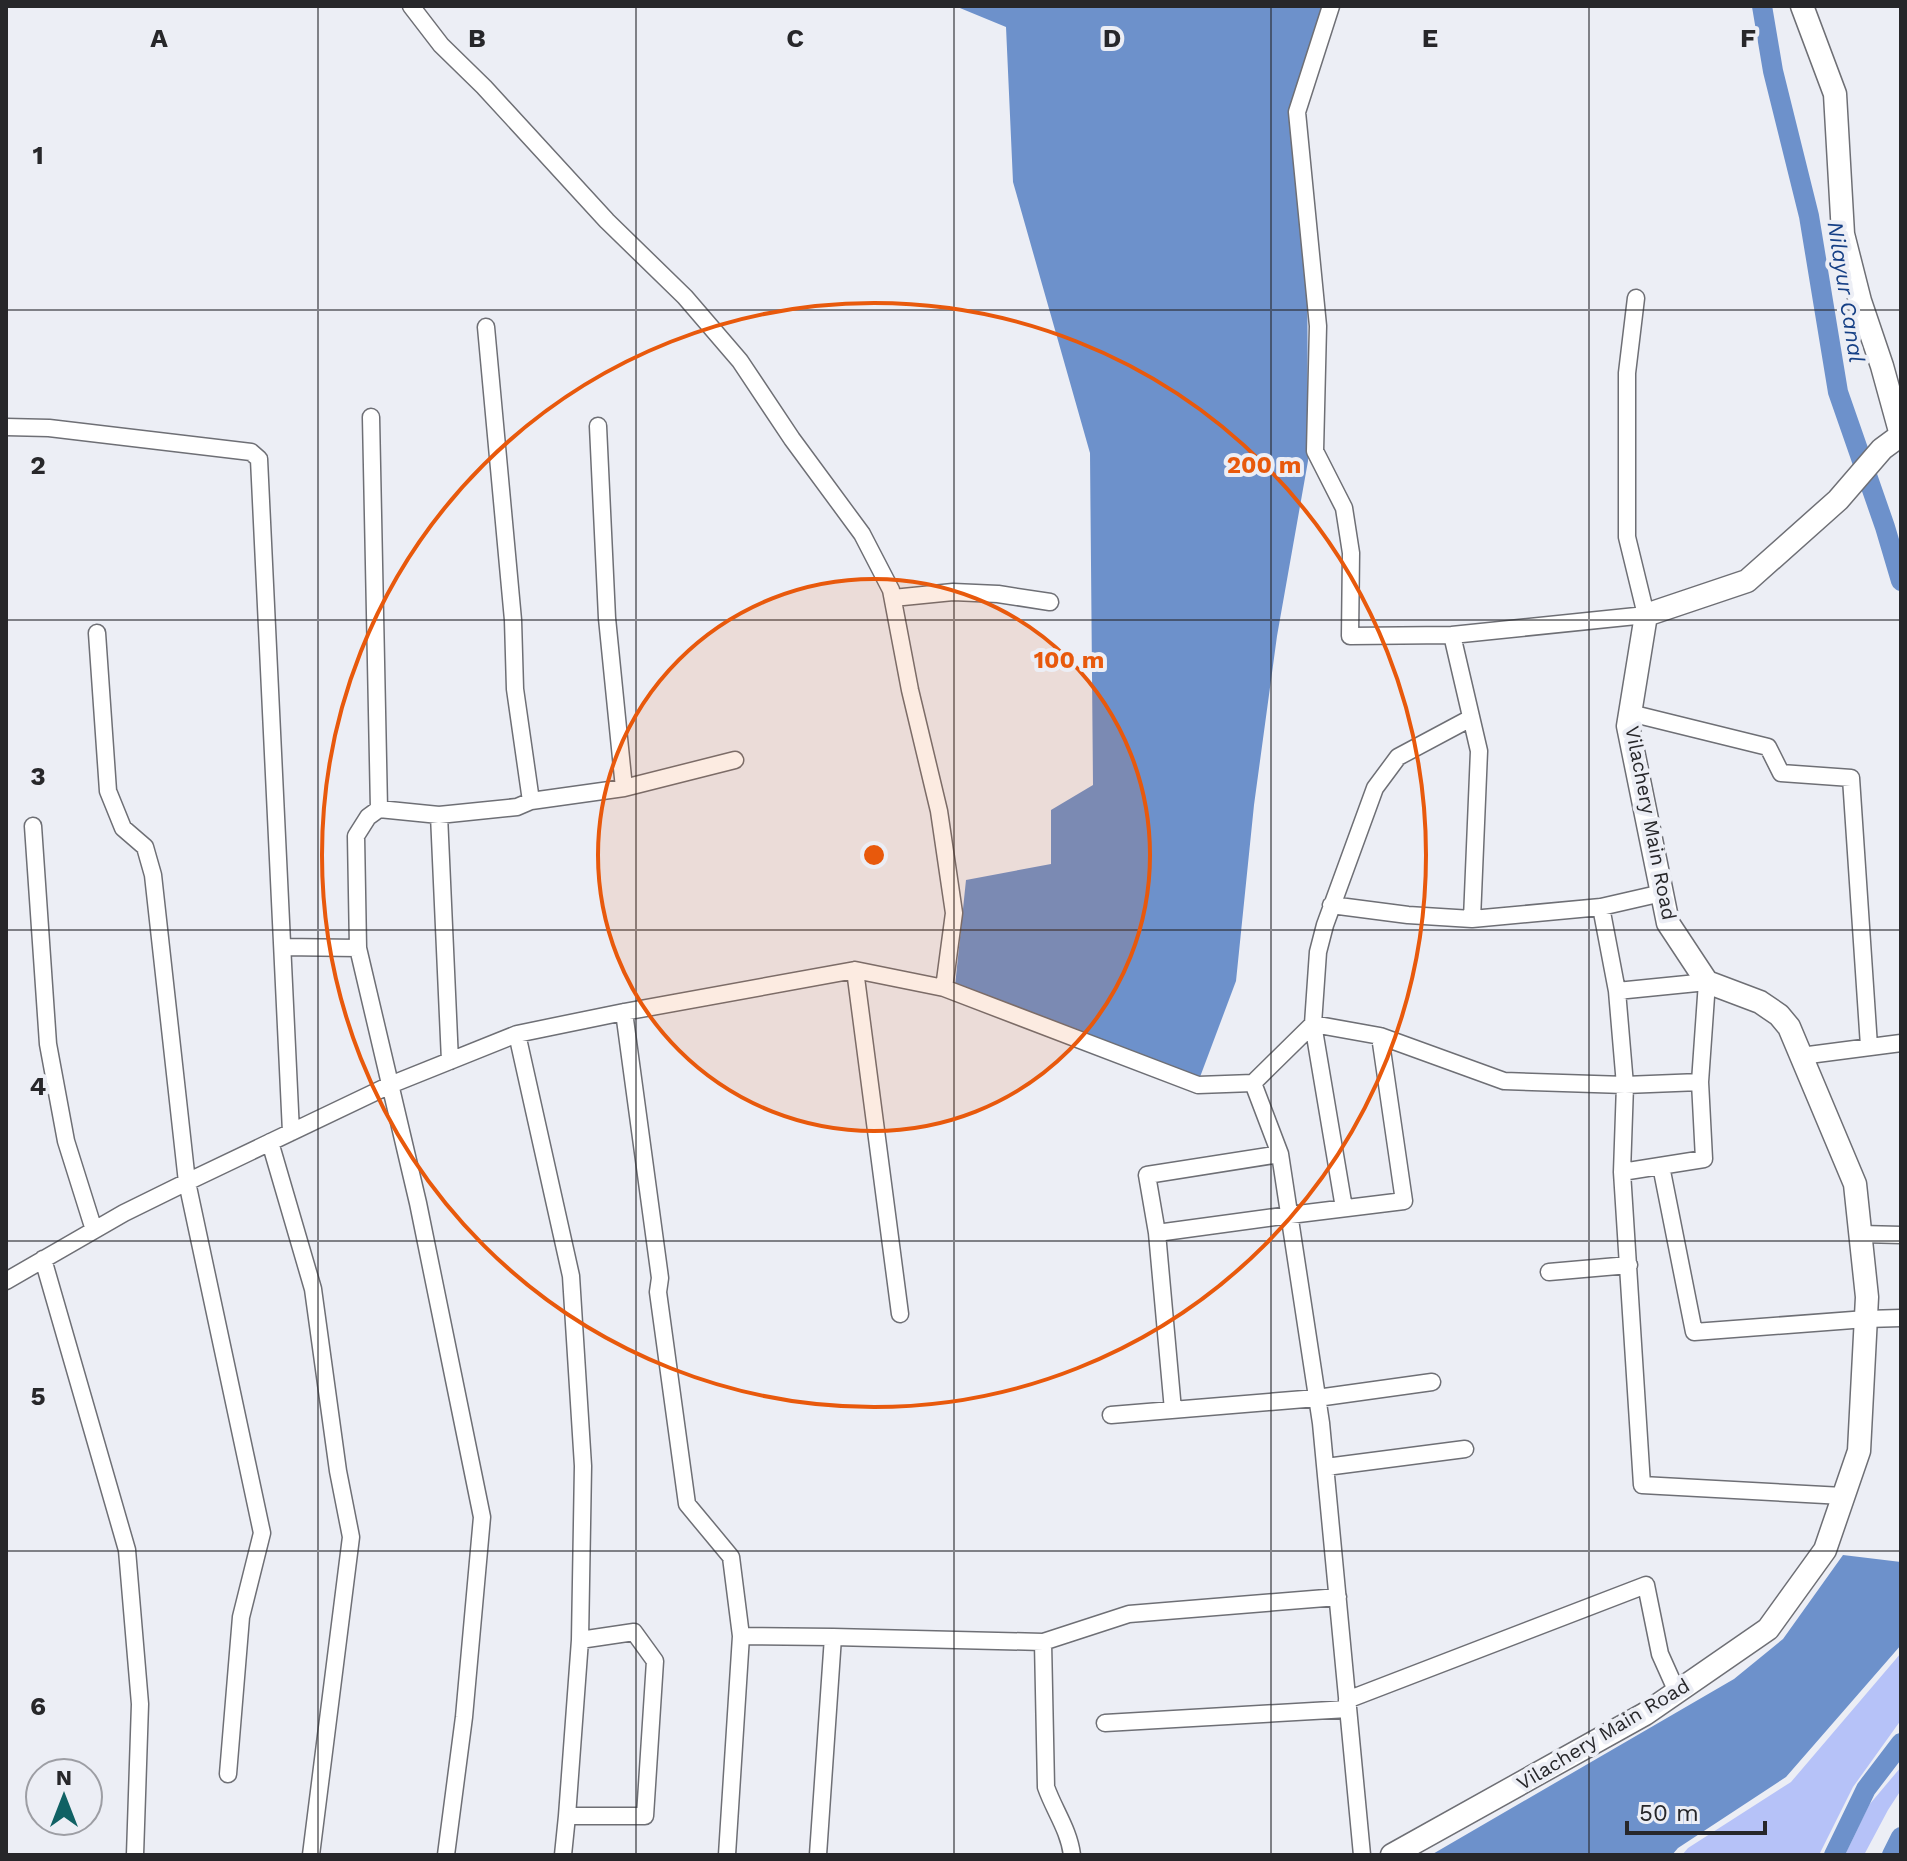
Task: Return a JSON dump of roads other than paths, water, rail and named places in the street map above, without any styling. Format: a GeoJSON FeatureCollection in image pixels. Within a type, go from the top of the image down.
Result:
{"type":"FeatureCollection","features":[{"type":"Feature","properties":{"kind":"main road"},"geometry":{"type":"LineString","coordinates":[[1646,615],[1747,581],[1838,500],[1882,449],[1901,435],[1843,234],[1835,94],[1802,6]]}},
{"type":"Feature","properties":{"kind":"main road","name":"Vilachery Main Road"},"geometry":{"type":"LineString","coordinates":[[1392,1855],[1645,1714],[1768,1629],[1825,1550],[1859,1451],[1867,1297],[1855,1184],[1789,1027],[1779,1015],[1760,1002],[1707,982],[1668,923],[1628,726],[1646,615]]}},
{"type":"Feature","properties":{"kind":"street"},"geometry":{"type":"LineString","coordinates":[[411,6],[441,45],[484,87],[607,221],[685,297],[740,361],[792,439],[862,534],[891,590],[910,690],[939,811],[954,913],[944,988]]}},
{"type":"Feature","properties":{"kind":"street"},"geometry":{"type":"LineString","coordinates":[[1331,6],[1297,112],[1318,326],[1315,451],[1344,508],[1351,553],[1350,636],[1452,635],[1646,615],[1627,537],[1627,373],[1636,298]]}},
{"type":"Feature","properties":{"kind":"street"},"geometry":{"type":"LineString","coordinates":[[486,327],[513,620],[515,689],[531,801]]}},
{"type":"Feature","properties":{"kind":"street"},"geometry":{"type":"LineString","coordinates":[[371,417],[379,809]]}},
{"type":"Feature","properties":{"kind":"street"},"geometry":{"type":"LineString","coordinates":[[598,426],[607,618],[624,788]]}},
{"type":"Feature","properties":{"kind":"street"},"geometry":{"type":"LineString","coordinates":[[6,427],[49,428],[251,452],[259,459],[291,1132]]}},
{"type":"Feature","properties":{"kind":"street"},"geometry":{"type":"LineString","coordinates":[[893,598],[953,592],[998,594],[1050,602]]}},
{"type":"Feature","properties":{"kind":"street"},"geometry":{"type":"LineString","coordinates":[[97,633],[108,791],[123,828],[145,847],[153,875],[187,1182],[262,1533],[241,1617],[228,1774]]}},
{"type":"Feature","properties":{"kind":"street"},"geometry":{"type":"LineString","coordinates":[[1452,635],[1479,751],[1472,919]]}},
{"type":"Feature","properties":{"kind":"street"},"geometry":{"type":"LineString","coordinates":[[1630,713],[1768,747],[1781,773],[1851,778],[1869,1046]]}},
{"type":"Feature","properties":{"kind":"street"},"geometry":{"type":"LineString","coordinates":[[1344,1208],[1313,1024],[1318,952],[1331,905],[1375,788],[1398,757],[1471,718]]}},
{"type":"Feature","properties":{"kind":"street"},"geometry":{"type":"LineString","coordinates":[[446,1855],[464,1717],[482,1517],[418,1203],[358,948],[356,836],[368,817],[379,809],[439,815],[517,807],[531,801],[624,788],[735,760]]}},
{"type":"Feature","properties":{"kind":"street"},"geometry":{"type":"LineString","coordinates":[[439,815],[450,1061]]}},
{"type":"Feature","properties":{"kind":"street"},"geometry":{"type":"LineString","coordinates":[[33,826],[48,1044],[66,1141],[94,1230]]}},
{"type":"Feature","properties":{"kind":"street"},"geometry":{"type":"LineString","coordinates":[[1331,905],[1472,919],[1601,907],[1662,893]]}},
{"type":"Feature","properties":{"kind":"street"},"geometry":{"type":"LineString","coordinates":[[1601,907],[1617,991],[1625,1085],[1622,1172],[1642,1485],[1843,1496]]}},
{"type":"Feature","properties":{"kind":"street"},"geometry":{"type":"LineString","coordinates":[[283,947],[358,948]]}},
{"type":"Feature","properties":{"kind":"street"},"geometry":{"type":"LineString","coordinates":[[855,970],[900,1314]]}},
{"type":"Feature","properties":{"kind":"street"},"geometry":{"type":"LineString","coordinates":[[6,1281],[94,1230],[187,1182],[390,1085],[517,1034],[624,1012],[855,970],[944,988],[1198,1085],[1253,1083],[1313,1024]]}},
{"type":"Feature","properties":{"kind":"street"},"geometry":{"type":"LineString","coordinates":[[1617,991],[1707,982],[1700,1082],[1704,1159],[1622,1172]]}},
{"type":"Feature","properties":{"kind":"street"},"geometry":{"type":"LineString","coordinates":[[624,1012],[687,1504],[731,1557],[741,1636],[727,1855]]}},
{"type":"Feature","properties":{"kind":"street"},"geometry":{"type":"LineString","coordinates":[[1313,1024],[1380,1036],[1504,1081],[1625,1085],[1700,1082]]}},
{"type":"Feature","properties":{"kind":"street"},"geometry":{"type":"LineString","coordinates":[[517,1034],[571,1276],[583,1466],[580,1640],[563,1855]]}},
{"type":"Feature","properties":{"kind":"street"},"geometry":{"type":"LineString","coordinates":[[1157,1233],[1404,1201],[1380,1036]]}},
{"type":"Feature","properties":{"kind":"street"},"geometry":{"type":"LineString","coordinates":[[1801,1056],[1901,1043]]}},
{"type":"Feature","properties":{"kind":"street"},"geometry":{"type":"LineString","coordinates":[[1253,1083],[1280,1154],[1317,1398],[1362,1855]]}},
{"type":"Feature","properties":{"kind":"street"},"geometry":{"type":"LineString","coordinates":[[270,1142],[313,1289],[338,1471],[351,1537],[311,1855]]}},
{"type":"Feature","properties":{"kind":"street"},"geometry":{"type":"LineString","coordinates":[[1173,1410],[1157,1233],[1147,1175],[1280,1154]]}},
{"type":"Feature","properties":{"kind":"street"},"geometry":{"type":"LineString","coordinates":[[1661,1166],[1694,1332],[1901,1318]]}},
{"type":"Feature","properties":{"kind":"street"},"geometry":{"type":"LineString","coordinates":[[1861,1234],[1901,1235]]}},
{"type":"Feature","properties":{"kind":"street"},"geometry":{"type":"LineString","coordinates":[[43,1259],[127,1550],[140,1704],[135,1855]]}},
{"type":"Feature","properties":{"kind":"street"},"geometry":{"type":"LineString","coordinates":[[1549,1272],[1629,1265]]}},
{"type":"Feature","properties":{"kind":"street"},"geometry":{"type":"LineString","coordinates":[[1111,1415],[1317,1398],[1432,1382]]}},
{"type":"Feature","properties":{"kind":"street"},"geometry":{"type":"LineString","coordinates":[[1326,1467],[1465,1449]]}},
{"type":"Feature","properties":{"kind":"street"},"geometry":{"type":"LineString","coordinates":[[1105,1723],[1348,1705],[1646,1585],[1660,1654],[1677,1692]]}},
{"type":"Feature","properties":{"kind":"street"},"geometry":{"type":"LineString","coordinates":[[741,1636],[1043,1642],[1129,1614],[1338,1597]]}},
{"type":"Feature","properties":{"kind":"street"},"geometry":{"type":"LineString","coordinates":[[567,1816],[645,1816],[655,1661],[634,1632],[580,1640]]}},
{"type":"Feature","properties":{"kind":"street"},"geometry":{"type":"LineString","coordinates":[[818,1855],[833,1637]]}},
{"type":"Feature","properties":{"kind":"street"},"geometry":{"type":"LineString","coordinates":[[1043,1642],[1046,1787],[1067,1832],[1072,1855]]}},
{"type":"Feature","properties":{"kind":"waterway","name":"Nilayur Canal"},"geometry":{"type":"LineString","coordinates":[[1762,6],[1773,71],[1809,216],[1838,392],[1901,581]]}},
{"type":"Feature","properties":{"kind":"waterway"},"geometry":{"type":"LineString","coordinates":[[1834,1855],[1866,1789],[1901,1743]]}},
{"type":"Feature","properties":{"kind":"waterway","name":"Nilayur Canal"},"geometry":{"type":"LineString","coordinates":[[1892,1855],[1901,1837]]}}]}
